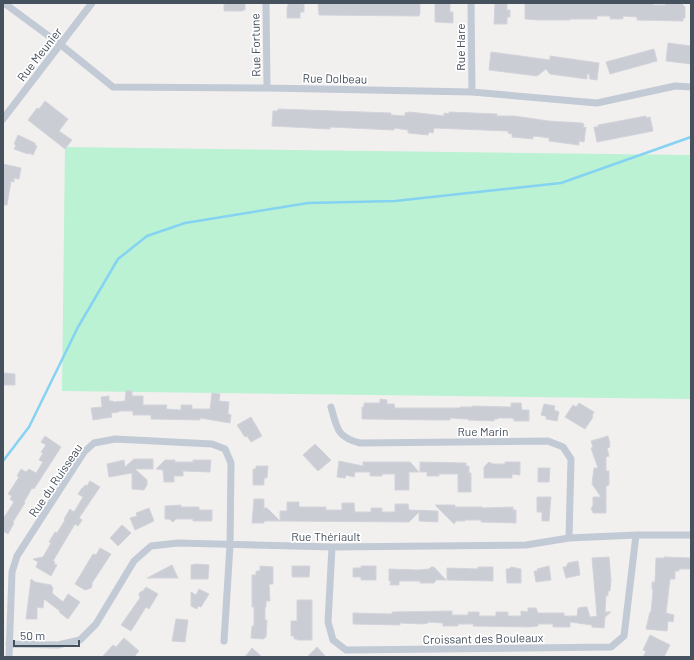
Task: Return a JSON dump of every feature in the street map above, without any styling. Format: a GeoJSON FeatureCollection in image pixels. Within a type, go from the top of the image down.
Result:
{"type":"FeatureCollection","features":[{"type":"Feature","properties":{"kind":"street","name":"Rue Dolbeau"},"geometry":{"type":"LineString","coordinates":[[4,3],[113,87],[472,92],[598,102],[675,86],[691,87]]}},
{"type":"Feature","properties":{"kind":"street","name":"Rue Meunier"},"geometry":{"type":"LineString","coordinates":[[3,119],[92,3]]}},
{"type":"Feature","properties":{"kind":"street","name":"Rue Fortune"},"geometry":{"type":"LineString","coordinates":[[266,3],[267,88]]}},
{"type":"Feature","properties":{"kind":"street","name":"Rue Hare"},"geometry":{"type":"LineString","coordinates":[[471,3],[472,92]]}},
{"type":"Feature","properties":{"kind":"street","name":"Rue Marin"},"geometry":{"type":"LineString","coordinates":[[331,406],[338,430],[348,440],[360,443],[548,441],[563,447],[571,459],[569,538]]}},
{"type":"Feature","properties":{"kind":"street","name":"Rue du Ruisseau"},"geometry":{"type":"LineString","coordinates":[[9,657],[12,572],[17,556],[84,452],[94,443],[115,439],[212,444],[225,449],[231,463],[230,545],[224,641]]}},
{"type":"Feature","properties":{"kind":"street","name":"Rue Thériault"},"geometry":{"type":"LineString","coordinates":[[10,644],[58,645],[80,640],[96,624],[134,561],[151,546],[178,543],[332,547],[526,545],[569,538],[636,535],[691,535]]}},
{"type":"Feature","properties":{"kind":"street","name":"Croissant des Bouleaux"},"geometry":{"type":"LineString","coordinates":[[332,547],[328,622],[333,640],[346,650],[611,648],[624,636],[636,535]]}},
{"type":"Feature","properties":{"kind":"green space"},"geometry":{"type":"Polygon","coordinates":[[[65,147],[691,155],[691,399],[62,391],[65,147]]]}},
{"type":"Feature","properties":{"kind":"building"},"geometry":{"type":"Polygon","coordinates":[[[224,3],[245,3],[245,10],[224,11],[224,3]]]}},
{"type":"Feature","properties":{"kind":"building"},"geometry":{"type":"Polygon","coordinates":[[[288,3],[304,4],[304,12],[300,12],[300,18],[287,18],[288,3]]]}},
{"type":"Feature","properties":{"kind":"building"},"geometry":{"type":"Polygon","coordinates":[[[318,3],[420,3],[420,13],[419,16],[319,15],[318,3]]]}},
{"type":"Feature","properties":{"kind":"building"},"geometry":{"type":"Polygon","coordinates":[[[435,3],[450,3],[450,12],[453,12],[453,23],[435,22],[435,3]]]}},
{"type":"Feature","properties":{"kind":"building"},"geometry":{"type":"Polygon","coordinates":[[[495,3],[507,3],[507,10],[510,10],[510,17],[507,17],[507,24],[494,24],[495,3]]]}},
{"type":"Feature","properties":{"kind":"building"},"geometry":{"type":"Polygon","coordinates":[[[525,3],[653,3],[653,5],[665,5],[667,3],[677,3],[682,4],[685,7],[685,18],[683,18],[683,21],[637,20],[637,17],[623,16],[623,19],[610,19],[610,16],[597,16],[597,19],[525,19],[525,3]]]}},
{"type":"Feature","properties":{"kind":"building"},"geometry":{"type":"Polygon","coordinates":[[[668,43],[691,46],[691,64],[666,61],[668,43]]]}},
{"type":"Feature","properties":{"kind":"building"},"geometry":{"type":"Polygon","coordinates":[[[654,49],[657,61],[610,74],[606,62],[654,49]]]}},
{"type":"Feature","properties":{"kind":"building"},"geometry":{"type":"Polygon","coordinates":[[[491,52],[550,60],[550,56],[599,63],[597,80],[590,79],[589,74],[587,74],[587,79],[550,74],[546,69],[537,76],[489,70],[491,52]]]}},
{"type":"Feature","properties":{"kind":"building"},"geometry":{"type":"Polygon","coordinates":[[[45,101],[68,119],[59,131],[72,140],[65,149],[28,120],[37,108],[39,109],[45,101]]]}},
{"type":"Feature","properties":{"kind":"building"},"geometry":{"type":"Polygon","coordinates":[[[278,109],[391,113],[391,115],[405,116],[405,113],[410,112],[444,116],[444,113],[449,114],[449,112],[497,114],[497,116],[514,116],[549,121],[582,123],[584,124],[583,128],[586,127],[584,142],[579,141],[579,145],[549,141],[549,138],[542,137],[533,136],[533,139],[512,137],[512,134],[508,133],[508,131],[434,128],[433,133],[429,132],[428,135],[408,133],[408,130],[394,128],[394,130],[330,127],[330,129],[272,126],[273,111],[278,111],[278,109]]]}},
{"type":"Feature","properties":{"kind":"building"},"geometry":{"type":"Polygon","coordinates":[[[646,116],[646,118],[650,117],[653,131],[597,142],[594,127],[646,116]]]}},
{"type":"Feature","properties":{"kind":"building"},"geometry":{"type":"Polygon","coordinates":[[[18,135],[35,143],[37,146],[33,155],[14,149],[16,145],[14,144],[18,135]]]}},
{"type":"Feature","properties":{"kind":"building"},"geometry":{"type":"Polygon","coordinates":[[[3,164],[21,168],[19,179],[14,178],[14,182],[11,181],[7,205],[3,205],[3,164]]]}},
{"type":"Feature","properties":{"kind":"building"},"geometry":{"type":"Polygon","coordinates":[[[3,373],[15,374],[15,385],[3,385],[3,373]]]}},
{"type":"Feature","properties":{"kind":"building"},"geometry":{"type":"Polygon","coordinates":[[[126,391],[132,391],[132,396],[143,396],[143,405],[167,405],[166,409],[181,410],[181,405],[192,405],[192,409],[210,409],[212,393],[220,394],[219,401],[229,402],[228,414],[231,415],[230,423],[200,418],[200,420],[151,419],[151,415],[133,415],[133,411],[119,411],[111,413],[112,417],[93,420],[91,408],[102,407],[101,397],[109,396],[109,401],[113,402],[125,401],[126,391]]]}},
{"type":"Feature","properties":{"kind":"building"},"geometry":{"type":"Polygon","coordinates":[[[380,399],[387,400],[387,404],[394,404],[395,408],[460,408],[472,406],[511,407],[511,403],[521,403],[522,410],[529,410],[529,421],[514,421],[514,419],[511,418],[498,418],[494,419],[494,421],[450,418],[450,420],[362,419],[362,407],[364,407],[364,403],[380,403],[380,399]]]}},
{"type":"Feature","properties":{"kind":"building"},"geometry":{"type":"Polygon","coordinates":[[[579,403],[594,412],[593,417],[585,429],[565,417],[573,405],[576,407],[579,403]]]}},
{"type":"Feature","properties":{"kind":"building"},"geometry":{"type":"Polygon","coordinates":[[[544,404],[555,406],[554,410],[559,412],[557,421],[546,419],[546,416],[541,415],[544,404]]]}},
{"type":"Feature","properties":{"kind":"building"},"geometry":{"type":"Polygon","coordinates":[[[251,417],[262,436],[251,442],[247,436],[245,437],[237,425],[251,417]]]}},
{"type":"Feature","properties":{"kind":"building"},"geometry":{"type":"Polygon","coordinates":[[[45,436],[61,447],[34,489],[32,488],[8,534],[3,531],[3,519],[14,502],[10,499],[12,496],[8,494],[19,477],[17,476],[21,469],[26,472],[29,469],[36,473],[43,462],[39,460],[43,453],[41,452],[46,445],[41,442],[45,436]]]}},
{"type":"Feature","properties":{"kind":"building"},"geometry":{"type":"Polygon","coordinates":[[[608,436],[610,447],[607,448],[609,456],[606,457],[606,471],[609,471],[609,485],[606,486],[606,513],[593,513],[591,508],[593,506],[593,497],[601,497],[592,484],[594,468],[598,468],[591,448],[593,447],[591,441],[608,436]]]}},
{"type":"Feature","properties":{"kind":"building"},"geometry":{"type":"Polygon","coordinates":[[[315,444],[331,460],[318,471],[303,455],[315,444]]]}},
{"type":"Feature","properties":{"kind":"building"},"geometry":{"type":"Polygon","coordinates":[[[134,459],[153,459],[153,469],[135,469],[147,480],[147,485],[144,490],[132,489],[132,473],[109,477],[107,464],[124,460],[125,467],[134,459]]]}},
{"type":"Feature","properties":{"kind":"building"},"geometry":{"type":"Polygon","coordinates":[[[165,460],[175,460],[175,462],[193,462],[193,460],[211,460],[210,472],[183,471],[183,476],[174,476],[174,482],[164,482],[163,470],[156,469],[165,460]]]}},
{"type":"Feature","properties":{"kind":"building"},"geometry":{"type":"Polygon","coordinates":[[[339,461],[363,466],[363,462],[410,462],[419,472],[409,472],[409,490],[395,490],[395,474],[370,476],[370,472],[355,472],[354,477],[346,475],[345,478],[337,477],[339,461]]]}},
{"type":"Feature","properties":{"kind":"building"},"geometry":{"type":"Polygon","coordinates":[[[420,462],[466,463],[466,466],[469,466],[469,473],[471,473],[471,492],[458,492],[458,474],[439,474],[439,476],[427,476],[427,472],[420,472],[420,462]]]}},
{"type":"Feature","properties":{"kind":"building"},"geometry":{"type":"Polygon","coordinates":[[[489,462],[493,464],[505,464],[505,462],[520,462],[520,475],[512,474],[512,478],[484,478],[484,467],[489,462]]]}},
{"type":"Feature","properties":{"kind":"building"},"geometry":{"type":"Polygon","coordinates":[[[256,466],[268,466],[267,478],[264,478],[264,485],[253,485],[253,469],[256,469],[256,466]]]}},
{"type":"Feature","properties":{"kind":"building"},"geometry":{"type":"Polygon","coordinates":[[[538,468],[550,468],[549,482],[538,482],[538,468]]]}},
{"type":"Feature","properties":{"kind":"building"},"geometry":{"type":"Polygon","coordinates":[[[90,481],[100,487],[79,518],[82,520],[78,526],[75,524],[53,561],[55,562],[54,564],[57,565],[51,576],[36,567],[38,562],[33,559],[43,557],[51,543],[49,542],[55,532],[57,533],[70,509],[74,512],[83,497],[78,494],[90,481]]]}},
{"type":"Feature","properties":{"kind":"building"},"geometry":{"type":"Polygon","coordinates":[[[537,497],[551,497],[549,521],[542,521],[542,512],[537,512],[537,497]]]}},
{"type":"Feature","properties":{"kind":"building"},"geometry":{"type":"Polygon","coordinates":[[[254,499],[264,499],[264,508],[267,508],[280,521],[252,523],[254,499]]]}},
{"type":"Feature","properties":{"kind":"building"},"geometry":{"type":"Polygon","coordinates":[[[287,502],[299,502],[299,507],[326,507],[326,510],[342,510],[342,503],[354,503],[355,512],[371,512],[371,508],[382,508],[382,512],[395,512],[395,504],[408,504],[409,510],[438,511],[438,522],[419,521],[419,512],[409,522],[280,521],[280,511],[287,511],[287,502]]]}},
{"type":"Feature","properties":{"kind":"building"},"geometry":{"type":"Polygon","coordinates":[[[181,505],[181,507],[199,507],[199,510],[212,510],[212,521],[176,519],[173,522],[169,519],[165,519],[165,506],[181,505]]]}},
{"type":"Feature","properties":{"kind":"building"},"geometry":{"type":"Polygon","coordinates":[[[435,505],[455,505],[455,507],[482,508],[513,507],[513,510],[516,510],[516,523],[465,520],[456,521],[454,524],[435,505]]]}},
{"type":"Feature","properties":{"kind":"building"},"geometry":{"type":"Polygon","coordinates":[[[149,508],[154,521],[135,530],[130,518],[137,516],[136,513],[149,508]]]}},
{"type":"Feature","properties":{"kind":"building"},"geometry":{"type":"Polygon","coordinates":[[[122,525],[131,533],[118,546],[110,538],[122,525]]]}},
{"type":"Feature","properties":{"kind":"building"},"geometry":{"type":"Polygon","coordinates":[[[100,548],[111,554],[92,583],[91,588],[85,590],[75,584],[93,554],[96,555],[100,548]]]}},
{"type":"Feature","properties":{"kind":"building"},"geometry":{"type":"Polygon","coordinates":[[[609,557],[611,580],[610,591],[608,591],[608,596],[606,595],[605,612],[611,612],[605,617],[604,628],[570,622],[570,627],[553,627],[553,624],[538,624],[538,626],[528,627],[473,626],[474,624],[443,626],[443,623],[428,622],[423,624],[400,623],[400,625],[353,624],[353,613],[392,614],[392,612],[452,611],[452,615],[468,615],[468,612],[479,612],[479,616],[496,616],[496,612],[508,612],[508,616],[521,616],[521,611],[528,612],[528,608],[536,608],[538,613],[564,613],[564,616],[577,616],[578,608],[587,607],[590,617],[597,616],[592,558],[609,557]]]}},
{"type":"Feature","properties":{"kind":"building"},"geometry":{"type":"Polygon","coordinates":[[[656,558],[691,558],[691,569],[679,569],[679,571],[675,571],[675,579],[670,579],[666,613],[674,615],[673,622],[668,621],[667,631],[646,629],[651,612],[653,591],[652,582],[655,582],[656,558]]]}},
{"type":"Feature","properties":{"kind":"building"},"geometry":{"type":"Polygon","coordinates":[[[578,561],[580,575],[566,578],[563,567],[566,567],[568,563],[578,561]]]}},
{"type":"Feature","properties":{"kind":"building"},"geometry":{"type":"Polygon","coordinates":[[[172,565],[178,578],[147,578],[172,565]]]}},
{"type":"Feature","properties":{"kind":"building"},"geometry":{"type":"Polygon","coordinates":[[[191,565],[209,565],[208,579],[191,579],[191,565]]]}},
{"type":"Feature","properties":{"kind":"building"},"geometry":{"type":"Polygon","coordinates":[[[260,566],[273,567],[273,584],[269,584],[270,601],[266,601],[265,607],[265,620],[267,620],[266,637],[263,639],[251,638],[252,626],[254,626],[254,607],[252,607],[252,575],[256,575],[256,571],[260,571],[260,566]]]}},
{"type":"Feature","properties":{"kind":"building"},"geometry":{"type":"Polygon","coordinates":[[[292,566],[310,566],[309,577],[292,577],[292,566]]]}},
{"type":"Feature","properties":{"kind":"building"},"geometry":{"type":"Polygon","coordinates":[[[361,566],[376,566],[376,580],[361,580],[361,577],[353,577],[353,568],[361,568],[361,566]]]}},
{"type":"Feature","properties":{"kind":"building"},"geometry":{"type":"Polygon","coordinates":[[[549,566],[551,580],[536,582],[534,571],[538,571],[537,569],[549,566]]]}},
{"type":"Feature","properties":{"kind":"building"},"geometry":{"type":"Polygon","coordinates":[[[434,567],[446,580],[436,580],[434,583],[399,581],[399,585],[390,585],[391,581],[389,581],[389,569],[419,570],[429,569],[434,567]]]}},
{"type":"Feature","properties":{"kind":"building"},"geometry":{"type":"Polygon","coordinates":[[[478,567],[493,567],[493,581],[447,580],[447,568],[478,569],[478,567]]]}},
{"type":"Feature","properties":{"kind":"building"},"geometry":{"type":"Polygon","coordinates":[[[511,567],[521,569],[521,583],[507,583],[506,569],[511,567]]]}},
{"type":"Feature","properties":{"kind":"building"},"geometry":{"type":"Polygon","coordinates":[[[31,579],[35,582],[51,585],[53,588],[52,593],[63,602],[68,594],[80,602],[68,619],[44,599],[43,608],[37,607],[37,619],[26,619],[31,579]]]}},
{"type":"Feature","properties":{"kind":"building"},"geometry":{"type":"Polygon","coordinates":[[[146,587],[158,594],[149,609],[146,607],[131,631],[121,625],[140,598],[140,592],[146,587]]]}},
{"type":"Feature","properties":{"kind":"building"},"geometry":{"type":"Polygon","coordinates":[[[199,589],[209,594],[201,607],[198,606],[197,609],[191,606],[191,592],[196,595],[199,589]]]}},
{"type":"Feature","properties":{"kind":"building"},"geometry":{"type":"Polygon","coordinates":[[[297,600],[312,600],[312,640],[297,640],[294,639],[294,636],[291,636],[291,621],[297,621],[297,600]]]}},
{"type":"Feature","properties":{"kind":"building"},"geometry":{"type":"Polygon","coordinates":[[[176,619],[188,620],[185,642],[172,641],[176,619]]]}},
{"type":"Feature","properties":{"kind":"building"},"geometry":{"type":"Polygon","coordinates":[[[650,635],[670,645],[664,657],[643,657],[646,651],[643,650],[650,635]]]}},
{"type":"Feature","properties":{"kind":"building"},"geometry":{"type":"Polygon","coordinates":[[[124,638],[139,651],[134,657],[102,657],[113,645],[116,647],[124,638]]]}},
{"type":"Feature","properties":{"kind":"building"},"geometry":{"type":"Polygon","coordinates":[[[317,647],[326,657],[307,657],[317,647]]]}},
{"type":"Feature","properties":{"kind":"building"},"geometry":{"type":"Polygon","coordinates":[[[252,648],[262,657],[245,657],[252,648]]]}},
{"type":"Feature","properties":{"kind":"waterway"},"geometry":{"type":"LineString","coordinates":[[3,461],[29,427],[78,327],[118,259],[147,236],[185,223],[308,203],[395,201],[561,183],[691,137]]}}]}
